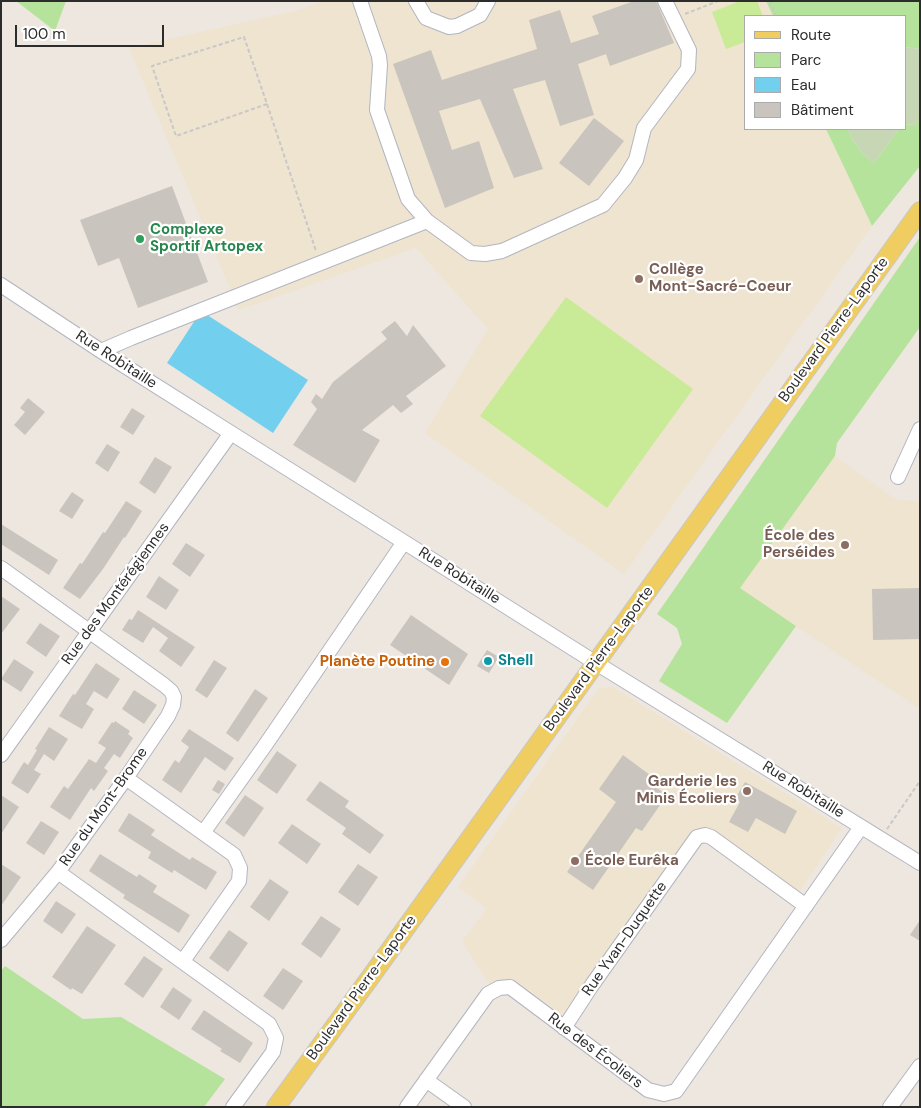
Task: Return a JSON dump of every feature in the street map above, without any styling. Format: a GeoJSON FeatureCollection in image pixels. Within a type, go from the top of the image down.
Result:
{"type":"FeatureCollection","features":[{"type":"Feature","properties":{"kind":"main road","name":"Boulevard Pierre-Laporte"},"geometry":{"type":"LineString","coordinates":[[276,1107],[920,211]]}},
{"type":"Feature","properties":{"kind":"street"},"geometry":{"type":"LineString","coordinates":[[360,1],[379,56],[377,110],[408,199],[427,221],[471,254],[502,252],[603,205],[621,184],[636,160],[644,128],[688,68],[689,50],[665,1]]}},
{"type":"Feature","properties":{"kind":"street"},"geometry":{"type":"LineString","coordinates":[[416,1],[426,18],[449,28],[480,15],[488,1]]}},
{"type":"Feature","properties":{"kind":"street"},"geometry":{"type":"LineString","coordinates":[[101,351],[427,221]]}},
{"type":"Feature","properties":{"kind":"street","name":"Rue Robitaille"},"geometry":{"type":"LineString","coordinates":[[1,285],[101,351],[596,663],[920,863]]}},
{"type":"Feature","properties":{"kind":"street"},"geometry":{"type":"LineString","coordinates":[[898,477],[920,429]]}},
{"type":"Feature","properties":{"kind":"street","name":"Rue des Montérégiennes"},"geometry":{"type":"LineString","coordinates":[[1,755],[231,433]]}},
{"type":"Feature","properties":{"kind":"street"},"geometry":{"type":"LineString","coordinates":[[203,833],[404,542]]}},
{"type":"Feature","properties":{"kind":"street","name":"Rue du Mont-Brome"},"geometry":{"type":"LineString","coordinates":[[1,568],[164,685],[171,691],[174,697],[168,716],[58,872],[269,1024],[276,1038],[273,1052],[233,1107]]}},
{"type":"Feature","properties":{"kind":"street"},"geometry":{"type":"LineString","coordinates":[[126,778],[234,855],[240,868],[238,881],[183,961]]}},
{"type":"Feature","properties":{"kind":"street","name":"Rue des Écoliers"},"geometry":{"type":"LineString","coordinates":[[407,1107],[488,994],[499,988],[510,987],[648,1090],[664,1094],[676,1091],[861,827]]}},
{"type":"Feature","properties":{"kind":"street","name":"Rue Yvan-Duquette"},"geometry":{"type":"LineString","coordinates":[[564,1028],[592,984],[697,837],[705,835],[711,837],[806,906]]}},
{"type":"Feature","properties":{"kind":"street"},"geometry":{"type":"LineString","coordinates":[[1,940],[58,872]]}},
{"type":"Feature","properties":{"kind":"street"},"geometry":{"type":"LineString","coordinates":[[890,1107],[920,1066]]}},
{"type":"Feature","properties":{"kind":"street"},"geometry":{"type":"LineString","coordinates":[[426,1080],[464,1107]]}},
{"type":"Feature","properties":{"kind":"path"},"geometry":{"type":"LineString","coordinates":[[673,18],[718,1]]}},
{"type":"Feature","properties":{"kind":"path"},"geometry":{"type":"LineString","coordinates":[[770,1],[776,15]]}},
{"type":"Feature","properties":{"kind":"path"},"geometry":{"type":"LineString","coordinates":[[267,104],[176,136],[152,66],[244,37],[267,104],[320,263]]}},
{"type":"Feature","properties":{"kind":"path"},"geometry":{"type":"LineString","coordinates":[[881,839],[920,782]]}},
{"type":"Feature","properties":{"kind":"shaded area","name":"Collège Mont-Sacré-Coeur"},"geometry":{"type":"Polygon","coordinates":[[[323,1],[766,1],[773,15],[744,15],[744,130],[826,130],[872,226],[624,574],[425,433],[488,329],[416,248],[239,310],[129,48],[299,10],[323,1]]]}},
{"type":"Feature","properties":{"kind":"shaded area","name":"École des Perséides"},"geometry":{"type":"Polygon","coordinates":[[[835,456],[895,499],[920,502],[920,709],[739,588],[835,456]]]}},
{"type":"Feature","properties":{"kind":"shaded area","name":"École Eurêka"},"geometry":{"type":"Polygon","coordinates":[[[613,687],[842,828],[798,894],[702,829],[564,1016],[515,980],[502,980],[489,984],[462,941],[487,909],[458,887],[599,688],[613,687]]]}},
{"type":"Feature","properties":{"kind":"green space"},"geometry":{"type":"Polygon","coordinates":[[[16,1],[66,1],[55,31],[16,1]]]}},
{"type":"Feature","properties":{"kind":"green space"},"geometry":{"type":"Polygon","coordinates":[[[740,1],[757,1],[763,15],[744,15],[744,42],[726,49],[712,12],[740,1]]]}},
{"type":"Feature","properties":{"kind":"green space"},"geometry":{"type":"Polygon","coordinates":[[[766,1],[920,1],[920,49],[906,47],[906,15],[773,15],[766,1]]]}},
{"type":"Feature","properties":{"kind":"green space"},"geometry":{"type":"Polygon","coordinates":[[[906,47],[920,49],[920,119],[915,125],[906,124],[906,47]]]}},
{"type":"Feature","properties":{"kind":"green space"},"geometry":{"type":"Polygon","coordinates":[[[920,119],[920,166],[872,226],[826,130],[848,130],[852,139],[863,154],[874,163],[898,130],[906,130],[906,124],[915,125],[920,119]]]}},
{"type":"Feature","properties":{"kind":"green space"},"geometry":{"type":"Polygon","coordinates":[[[848,130],[898,130],[874,163],[863,154],[852,139],[848,130]]]}},
{"type":"Feature","properties":{"kind":"green space"},"geometry":{"type":"Polygon","coordinates":[[[920,237],[920,327],[837,443],[835,456],[740,588],[796,626],[727,723],[659,681],[682,644],[677,628],[657,614],[920,237]]]}},
{"type":"Feature","properties":{"kind":"green space"},"geometry":{"type":"Polygon","coordinates":[[[566,297],[693,389],[607,508],[480,416],[566,297]]]}},
{"type":"Feature","properties":{"kind":"green space"},"geometry":{"type":"Polygon","coordinates":[[[5,966],[83,1019],[121,1017],[225,1079],[204,1107],[1,1107],[1,971],[5,966]]]}},
{"type":"Feature","properties":{"kind":"water"},"geometry":{"type":"Polygon","coordinates":[[[201,311],[308,380],[273,433],[167,363],[201,311]]]}},
{"type":"Feature","properties":{"kind":"building"},"geometry":{"type":"Polygon","coordinates":[[[634,1],[656,1],[674,43],[610,66],[606,54],[578,64],[594,115],[560,126],[545,80],[513,89],[543,169],[514,178],[480,99],[439,111],[452,150],[479,141],[494,188],[445,208],[393,64],[431,50],[442,80],[537,49],[529,20],[560,10],[571,43],[599,34],[592,16],[634,1]]]}},
{"type":"Feature","properties":{"kind":"building"},"geometry":{"type":"Polygon","coordinates":[[[594,118],[624,141],[589,186],[559,163],[594,118]]]}},
{"type":"Feature","properties":{"kind":"building","name":"Complexe Sportif Artopex"},"geometry":{"type":"Polygon","coordinates":[[[172,186],[208,282],[138,308],[119,258],[98,266],[80,220],[172,186]]]}},
{"type":"Feature","properties":{"kind":"building"},"geometry":{"type":"Polygon","coordinates":[[[395,321],[407,336],[413,325],[446,366],[406,396],[413,404],[401,413],[393,405],[362,430],[380,440],[355,483],[293,445],[317,409],[311,402],[316,394],[322,399],[333,382],[387,339],[381,332],[395,321]]]}},
{"type":"Feature","properties":{"kind":"building"},"geometry":{"type":"Polygon","coordinates":[[[28,398],[45,412],[25,435],[14,425],[25,412],[20,408],[28,398]]]}},
{"type":"Feature","properties":{"kind":"building"},"geometry":{"type":"Polygon","coordinates":[[[132,408],[145,416],[133,435],[120,427],[132,408]]]}},
{"type":"Feature","properties":{"kind":"building"},"geometry":{"type":"Polygon","coordinates":[[[107,444],[120,452],[108,472],[95,463],[107,444]]]}},
{"type":"Feature","properties":{"kind":"building"},"geometry":{"type":"Polygon","coordinates":[[[155,457],[172,467],[155,494],[139,483],[155,457]]]}},
{"type":"Feature","properties":{"kind":"building"},"geometry":{"type":"Polygon","coordinates":[[[72,492],[84,500],[72,519],[59,511],[72,492]]]}},
{"type":"Feature","properties":{"kind":"building"},"geometry":{"type":"Polygon","coordinates":[[[126,501],[142,511],[125,538],[80,599],[63,588],[80,563],[82,564],[103,532],[105,533],[126,501]]]}},
{"type":"Feature","properties":{"kind":"building"},"geometry":{"type":"Polygon","coordinates":[[[1,524],[58,560],[49,575],[1,544],[1,524]]]}},
{"type":"Feature","properties":{"kind":"building"},"geometry":{"type":"Polygon","coordinates":[[[186,543],[205,555],[190,577],[172,564],[186,543]]]}},
{"type":"Feature","properties":{"kind":"building"},"geometry":{"type":"Polygon","coordinates":[[[159,576],[179,590],[166,610],[146,597],[159,576]]]}},
{"type":"Feature","properties":{"kind":"building"},"geometry":{"type":"Polygon","coordinates":[[[920,588],[920,639],[873,640],[872,589],[920,588]]]}},
{"type":"Feature","properties":{"kind":"building"},"geometry":{"type":"Polygon","coordinates":[[[1,596],[20,609],[1,634],[1,596]]]}},
{"type":"Feature","properties":{"kind":"building"},"geometry":{"type":"Polygon","coordinates":[[[138,610],[195,647],[181,667],[159,651],[168,638],[153,627],[143,643],[122,630],[129,619],[132,620],[138,610]]]}},
{"type":"Feature","properties":{"kind":"building"},"geometry":{"type":"Polygon","coordinates":[[[411,615],[468,654],[449,685],[390,645],[411,615]]]}},
{"type":"Feature","properties":{"kind":"building"},"geometry":{"type":"Polygon","coordinates":[[[40,623],[60,636],[46,657],[26,643],[40,623]]]}},
{"type":"Feature","properties":{"kind":"building","name":"Shell"},"geometry":{"type":"Polygon","coordinates":[[[487,650],[499,657],[489,673],[477,666],[487,650]]]}},
{"type":"Feature","properties":{"kind":"building"},"geometry":{"type":"Polygon","coordinates":[[[14,659],[34,672],[21,692],[1,679],[14,659]]]}},
{"type":"Feature","properties":{"kind":"building"},"geometry":{"type":"Polygon","coordinates":[[[214,660],[227,668],[207,698],[195,690],[214,660]]]}},
{"type":"Feature","properties":{"kind":"building"},"geometry":{"type":"Polygon","coordinates":[[[96,663],[120,679],[107,699],[94,691],[86,704],[94,709],[82,729],[59,716],[96,663]]]}},
{"type":"Feature","properties":{"kind":"building"},"geometry":{"type":"Polygon","coordinates":[[[255,689],[268,698],[238,742],[226,733],[255,689]]]}},
{"type":"Feature","properties":{"kind":"building"},"geometry":{"type":"Polygon","coordinates":[[[134,690],[157,705],[144,724],[122,709],[134,690]]]}},
{"type":"Feature","properties":{"kind":"building"},"geometry":{"type":"Polygon","coordinates":[[[115,721],[130,731],[128,734],[133,738],[120,758],[114,754],[104,768],[108,771],[94,791],[91,788],[70,820],[50,807],[64,786],[68,789],[89,759],[96,763],[106,748],[98,743],[112,722],[114,723],[115,721]]]}},
{"type":"Feature","properties":{"kind":"building"},"geometry":{"type":"Polygon","coordinates":[[[49,727],[68,739],[54,761],[44,754],[34,770],[41,774],[28,794],[11,783],[24,762],[28,765],[37,750],[35,749],[49,727]]]}},
{"type":"Feature","properties":{"kind":"building"},"geometry":{"type":"Polygon","coordinates":[[[189,729],[234,758],[225,771],[205,757],[181,793],[162,780],[175,760],[179,763],[189,747],[181,741],[189,729]]]}},
{"type":"Feature","properties":{"kind":"building"},"geometry":{"type":"Polygon","coordinates":[[[277,751],[297,765],[277,794],[257,780],[277,751]]]}},
{"type":"Feature","properties":{"kind":"building"},"geometry":{"type":"Polygon","coordinates":[[[623,755],[650,775],[646,780],[667,795],[642,831],[636,828],[593,890],[567,872],[616,802],[599,789],[623,755]]]}},
{"type":"Feature","properties":{"kind":"building"},"geometry":{"type":"Polygon","coordinates":[[[218,780],[225,784],[219,794],[212,790],[218,780]]]}},
{"type":"Feature","properties":{"kind":"building"},"geometry":{"type":"Polygon","coordinates":[[[320,781],[349,801],[345,807],[384,835],[370,854],[342,834],[346,828],[306,800],[320,781]]]}},
{"type":"Feature","properties":{"kind":"building"},"geometry":{"type":"Polygon","coordinates":[[[745,782],[797,811],[785,834],[756,818],[748,832],[729,822],[740,802],[735,799],[745,782]]]}},
{"type":"Feature","properties":{"kind":"building"},"geometry":{"type":"Polygon","coordinates":[[[1,795],[19,807],[1,834],[1,795]]]}},
{"type":"Feature","properties":{"kind":"building"},"geometry":{"type":"Polygon","coordinates":[[[245,795],[264,808],[244,837],[225,823],[245,795]]]}},
{"type":"Feature","properties":{"kind":"building"},"geometry":{"type":"Polygon","coordinates":[[[129,813],[155,830],[151,835],[190,860],[192,857],[217,872],[206,890],[174,870],[172,873],[148,858],[151,852],[118,831],[129,813]]]}},
{"type":"Feature","properties":{"kind":"building"},"geometry":{"type":"Polygon","coordinates":[[[41,821],[59,832],[44,855],[26,843],[41,821]]]}},
{"type":"Feature","properties":{"kind":"building"},"geometry":{"type":"Polygon","coordinates":[[[292,824],[321,844],[307,864],[278,843],[292,824]]]}},
{"type":"Feature","properties":{"kind":"building"},"geometry":{"type":"Polygon","coordinates":[[[100,854],[137,877],[139,874],[157,886],[153,892],[190,915],[179,933],[123,898],[125,895],[89,871],[100,854]]]}},
{"type":"Feature","properties":{"kind":"building"},"geometry":{"type":"Polygon","coordinates":[[[1,864],[21,877],[1,906],[1,864]]]}},
{"type":"Feature","properties":{"kind":"building"},"geometry":{"type":"Polygon","coordinates":[[[358,864],[378,877],[358,906],[338,892],[358,864]]]}},
{"type":"Feature","properties":{"kind":"building"},"geometry":{"type":"Polygon","coordinates":[[[270,879],[289,892],[269,921],[250,907],[270,879]]]}},
{"type":"Feature","properties":{"kind":"building"},"geometry":{"type":"Polygon","coordinates":[[[56,901],[76,914],[62,934],[43,921],[56,901]]]}},
{"type":"Feature","properties":{"kind":"building"},"geometry":{"type":"Polygon","coordinates":[[[321,916],[341,929],[321,958],[301,944],[321,916]]]}},
{"type":"Feature","properties":{"kind":"building"},"geometry":{"type":"Polygon","coordinates":[[[920,920],[920,941],[910,935],[920,920]]]}},
{"type":"Feature","properties":{"kind":"building"},"geometry":{"type":"Polygon","coordinates":[[[87,926],[116,945],[82,994],[72,988],[71,990],[52,977],[87,926]]]}},
{"type":"Feature","properties":{"kind":"building"},"geometry":{"type":"Polygon","coordinates":[[[229,930],[248,943],[228,972],[209,958],[229,930]]]}},
{"type":"Feature","properties":{"kind":"building"},"geometry":{"type":"Polygon","coordinates":[[[144,956],[163,969],[143,998],[124,984],[144,956]]]}},
{"type":"Feature","properties":{"kind":"building"},"geometry":{"type":"Polygon","coordinates":[[[283,968],[303,981],[283,1010],[263,996],[283,968]]]}},
{"type":"Feature","properties":{"kind":"building"},"geometry":{"type":"Polygon","coordinates":[[[173,987],[192,1000],[179,1020],[160,1007],[173,987]]]}},
{"type":"Feature","properties":{"kind":"building"},"geometry":{"type":"Polygon","coordinates":[[[204,1010],[253,1043],[240,1063],[220,1051],[222,1049],[191,1029],[204,1010]]]}},
{"type":"Feature","properties":{"kind":"place","name":"Complexe Sportif Artopex"},"geometry":{"type":"Point","coordinates":[140,239]}},
{"type":"Feature","properties":{"kind":"place","name":"Collège Mont-Sacré-Coeur"},"geometry":{"type":"Point","coordinates":[639,279]}},
{"type":"Feature","properties":{"kind":"place","name":"École des Perséides"},"geometry":{"type":"Point","coordinates":[845,545]}},
{"type":"Feature","properties":{"kind":"place","name":"Shell"},"geometry":{"type":"Point","coordinates":[488,661]}},
{"type":"Feature","properties":{"kind":"place","name":"Planète Poutine"},"geometry":{"type":"Point","coordinates":[445,662]}},
{"type":"Feature","properties":{"kind":"place","name":"Garderie les Minis Écoliers"},"geometry":{"type":"Point","coordinates":[747,791]}},
{"type":"Feature","properties":{"kind":"place","name":"École Eurêka"},"geometry":{"type":"Point","coordinates":[575,861]}}]}
